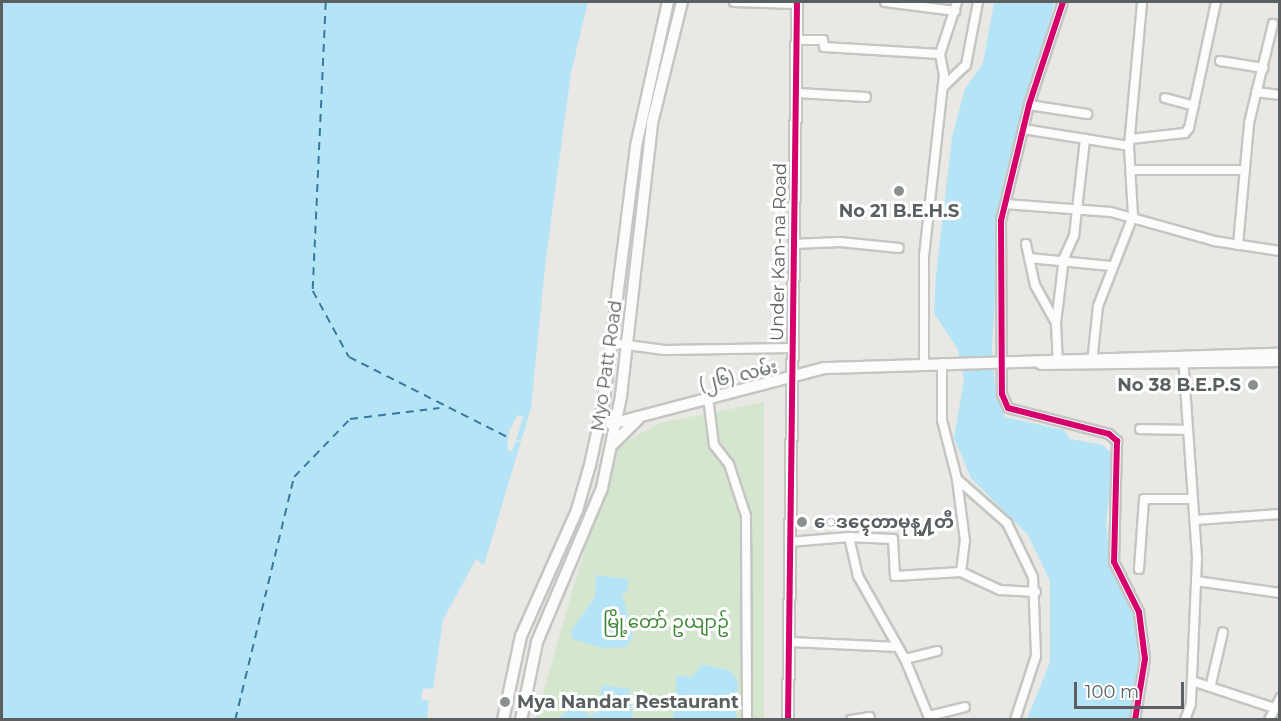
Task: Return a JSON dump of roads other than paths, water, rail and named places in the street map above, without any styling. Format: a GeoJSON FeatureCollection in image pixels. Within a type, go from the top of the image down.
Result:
{"type":"FeatureCollection","features":[{"type":"Feature","properties":{"kind":"main road","name":"Myo Patt Road"},"geometry":{"type":"LineString","coordinates":[[503,720],[521,636],[584,492],[599,426],[612,343],[636,146],[668,2]]}},
{"type":"Feature","properties":{"kind":"main road","name":"Myo Patt Road"},"geometry":{"type":"LineString","coordinates":[[521,720],[537,642],[583,539],[611,446],[627,345],[652,123],[682,2]]}},
{"type":"Feature","properties":{"kind":"main road","name":"Under Kan-na Road"},"geometry":{"type":"LineString","coordinates":[[788,720],[790,379],[799,40],[797,3]]}},
{"type":"Feature","properties":{"kind":"main road","name":"(၂၆) လမ်း"},"geometry":{"type":"LineString","coordinates":[[599,426],[615,424],[708,397],[790,379],[825,368],[947,362],[1280,354]]}},
{"type":"Feature","properties":{"kind":"main road","name":"(၂၆) လမ်း"},"geometry":{"type":"LineString","coordinates":[[1183,358],[1280,361]]}},
{"type":"Feature","properties":{"kind":"main road"},"geometry":{"type":"LineString","coordinates":[[611,446],[640,416],[618,409]]}},
{"type":"Feature","properties":{"kind":"main road"},"geometry":{"type":"LineString","coordinates":[[567,532],[583,539]]}},
{"type":"Feature","properties":{"kind":"street"},"geometry":{"type":"LineString","coordinates":[[734,2],[797,3]]}},
{"type":"Feature","properties":{"kind":"street"},"geometry":{"type":"LineString","coordinates":[[885,2],[956,6],[940,54],[943,87],[924,256],[924,364]]}},
{"type":"Feature","properties":{"kind":"street"},"geometry":{"type":"LineString","coordinates":[[943,87],[966,65],[978,2]]}},
{"type":"Feature","properties":{"kind":"street"},"geometry":{"type":"LineString","coordinates":[[1063,2],[1029,105],[1005,204],[1000,361],[1002,394],[1008,408],[1109,434],[1117,441],[1114,562],[1142,620],[1145,659],[1135,720]]}},
{"type":"Feature","properties":{"kind":"street"},"geometry":{"type":"LineString","coordinates":[[1092,360],[1093,325],[1111,266],[1133,216],[1130,143],[1142,2]]}},
{"type":"Feature","properties":{"kind":"street"},"geometry":{"type":"LineString","coordinates":[[1023,129],[1085,140],[1130,143],[1185,134],[1194,106],[1216,2]]}},
{"type":"Feature","properties":{"kind":"street"},"geometry":{"type":"LineString","coordinates":[[1238,245],[1245,170],[1256,92],[1273,24]]}},
{"type":"Feature","properties":{"kind":"street"},"geometry":{"type":"LineString","coordinates":[[799,40],[823,40],[824,47],[940,54]]}},
{"type":"Feature","properties":{"kind":"street"},"geometry":{"type":"LineString","coordinates":[[1220,61],[1263,68]]}},
{"type":"Feature","properties":{"kind":"street"},"geometry":{"type":"LineString","coordinates":[[1256,92],[1280,95]]}},
{"type":"Feature","properties":{"kind":"street"},"geometry":{"type":"LineString","coordinates":[[798,93],[866,97]]}},
{"type":"Feature","properties":{"kind":"street"},"geometry":{"type":"LineString","coordinates":[[1165,98],[1194,106]]}},
{"type":"Feature","properties":{"kind":"street"},"geometry":{"type":"LineString","coordinates":[[1029,105],[1087,114]]}},
{"type":"Feature","properties":{"kind":"street"},"geometry":{"type":"LineString","coordinates":[[1058,361],[1056,323],[1064,258],[1078,208],[1085,140]]}},
{"type":"Feature","properties":{"kind":"street"},"geometry":{"type":"LineString","coordinates":[[1131,170],[1245,170]]}},
{"type":"Feature","properties":{"kind":"street"},"geometry":{"type":"LineString","coordinates":[[1005,204],[1078,208],[1133,216],[1238,245],[1280,250]]}},
{"type":"Feature","properties":{"kind":"street"},"geometry":{"type":"LineString","coordinates":[[793,244],[840,242],[899,248]]}},
{"type":"Feature","properties":{"kind":"street"},"geometry":{"type":"LineString","coordinates":[[1026,244],[1044,306],[1056,323]]}},
{"type":"Feature","properties":{"kind":"street"},"geometry":{"type":"LineString","coordinates":[[1029,258],[1064,258],[1111,266]]}},
{"type":"Feature","properties":{"kind":"street"},"geometry":{"type":"LineString","coordinates":[[612,343],[665,350],[791,348]]}},
{"type":"Feature","properties":{"kind":"street"},"geometry":{"type":"LineString","coordinates":[[1183,358],[1195,520],[1196,581],[1192,681],[1185,720]]}},
{"type":"Feature","properties":{"kind":"street"},"geometry":{"type":"LineString","coordinates":[[947,362],[942,420],[957,479],[965,541],[961,572]]}},
{"type":"Feature","properties":{"kind":"street"},"geometry":{"type":"LineString","coordinates":[[708,397],[719,453],[729,464],[746,516],[747,720]]}},
{"type":"Feature","properties":{"kind":"street"},"geometry":{"type":"LineString","coordinates":[[1140,429],[1188,430]]}},
{"type":"Feature","properties":{"kind":"street"},"geometry":{"type":"LineString","coordinates":[[957,479],[1007,523],[1036,592],[1034,669],[1015,720]]}},
{"type":"Feature","properties":{"kind":"street"},"geometry":{"type":"LineString","coordinates":[[1139,569],[1144,499],[1193,499]]}},
{"type":"Feature","properties":{"kind":"street"},"geometry":{"type":"LineString","coordinates":[[1195,520],[1280,514]]}},
{"type":"Feature","properties":{"kind":"street"},"geometry":{"type":"LineString","coordinates":[[789,542],[849,537],[893,539],[895,576],[961,572],[1000,590],[1036,592]]}},
{"type":"Feature","properties":{"kind":"street"},"geometry":{"type":"LineString","coordinates":[[849,537],[858,576],[905,659],[929,718],[965,707]]}},
{"type":"Feature","properties":{"kind":"street"},"geometry":{"type":"LineString","coordinates":[[1196,581],[1280,593]]}},
{"type":"Feature","properties":{"kind":"street"},"geometry":{"type":"LineString","coordinates":[[1211,684],[1223,632]]}},
{"type":"Feature","properties":{"kind":"street"},"geometry":{"type":"LineString","coordinates":[[790,642],[898,647]]}},
{"type":"Feature","properties":{"kind":"street"},"geometry":{"type":"LineString","coordinates":[[905,659],[938,651]]}},
{"type":"Feature","properties":{"kind":"street"},"geometry":{"type":"LineString","coordinates":[[1192,681],[1211,684],[1277,704],[1269,720]]}},
{"type":"Feature","properties":{"kind":"street"},"geometry":{"type":"LineString","coordinates":[[851,720],[870,717]]}},
{"type":"Feature","properties":{"kind":"water"},"geometry":{"type":"Polygon","coordinates":[[[2,2],[588,2],[571,73],[546,258],[531,408],[484,565],[476,559],[443,620],[433,689],[423,688],[421,699],[429,701],[427,719],[2,719],[2,2]]]}},
{"type":"Feature","properties":{"kind":"water"},"geometry":{"type":"Polygon","coordinates":[[[994,2],[1055,2],[1002,186],[992,348],[996,396],[1005,417],[1064,430],[1070,439],[1103,445],[1113,455],[1106,525],[1111,564],[1138,627],[1140,650],[1129,719],[1027,719],[1050,662],[1050,581],[1028,535],[971,478],[954,438],[964,379],[958,350],[934,313],[936,275],[952,137],[965,89],[983,63],[994,2]]]}},
{"type":"Feature","properties":{"kind":"water"},"geometry":{"type":"Polygon","coordinates":[[[596,575],[628,579],[627,592],[622,593],[633,635],[627,647],[603,648],[572,639],[571,631],[595,597],[596,575]]]}},
{"type":"Feature","properties":{"kind":"water"},"geometry":{"type":"Polygon","coordinates":[[[702,664],[731,671],[738,682],[736,719],[673,719],[677,675],[692,677],[702,664]]]}},
{"type":"Feature","properties":{"kind":"water"},"geometry":{"type":"Polygon","coordinates":[[[602,685],[629,689],[633,719],[558,719],[571,708],[581,706],[588,716],[598,713],[602,685]]]}},
{"type":"Feature","properties":{"kind":"place","name":"No 21 B.E.H.S"},"geometry":{"type":"Point","coordinates":[899,191]}},
{"type":"Feature","properties":{"kind":"place","name":"No 38 B.E.P.S"},"geometry":{"type":"Point","coordinates":[1253,385]}},
{"type":"Feature","properties":{"kind":"place","name":"ေဒၚေတာမုန္႔တီ"},"geometry":{"type":"Point","coordinates":[802,522]}},
{"type":"Feature","properties":{"kind":"place","name":"Mya Nandar Restaurant"},"geometry":{"type":"Point","coordinates":[505,702]}},
{"type":"Feature","properties":{"kind":"park label","name":"မြို့တော် ဥယျာဥ်"},"geometry":{"type":"Point","coordinates":[666,622]}}]}
